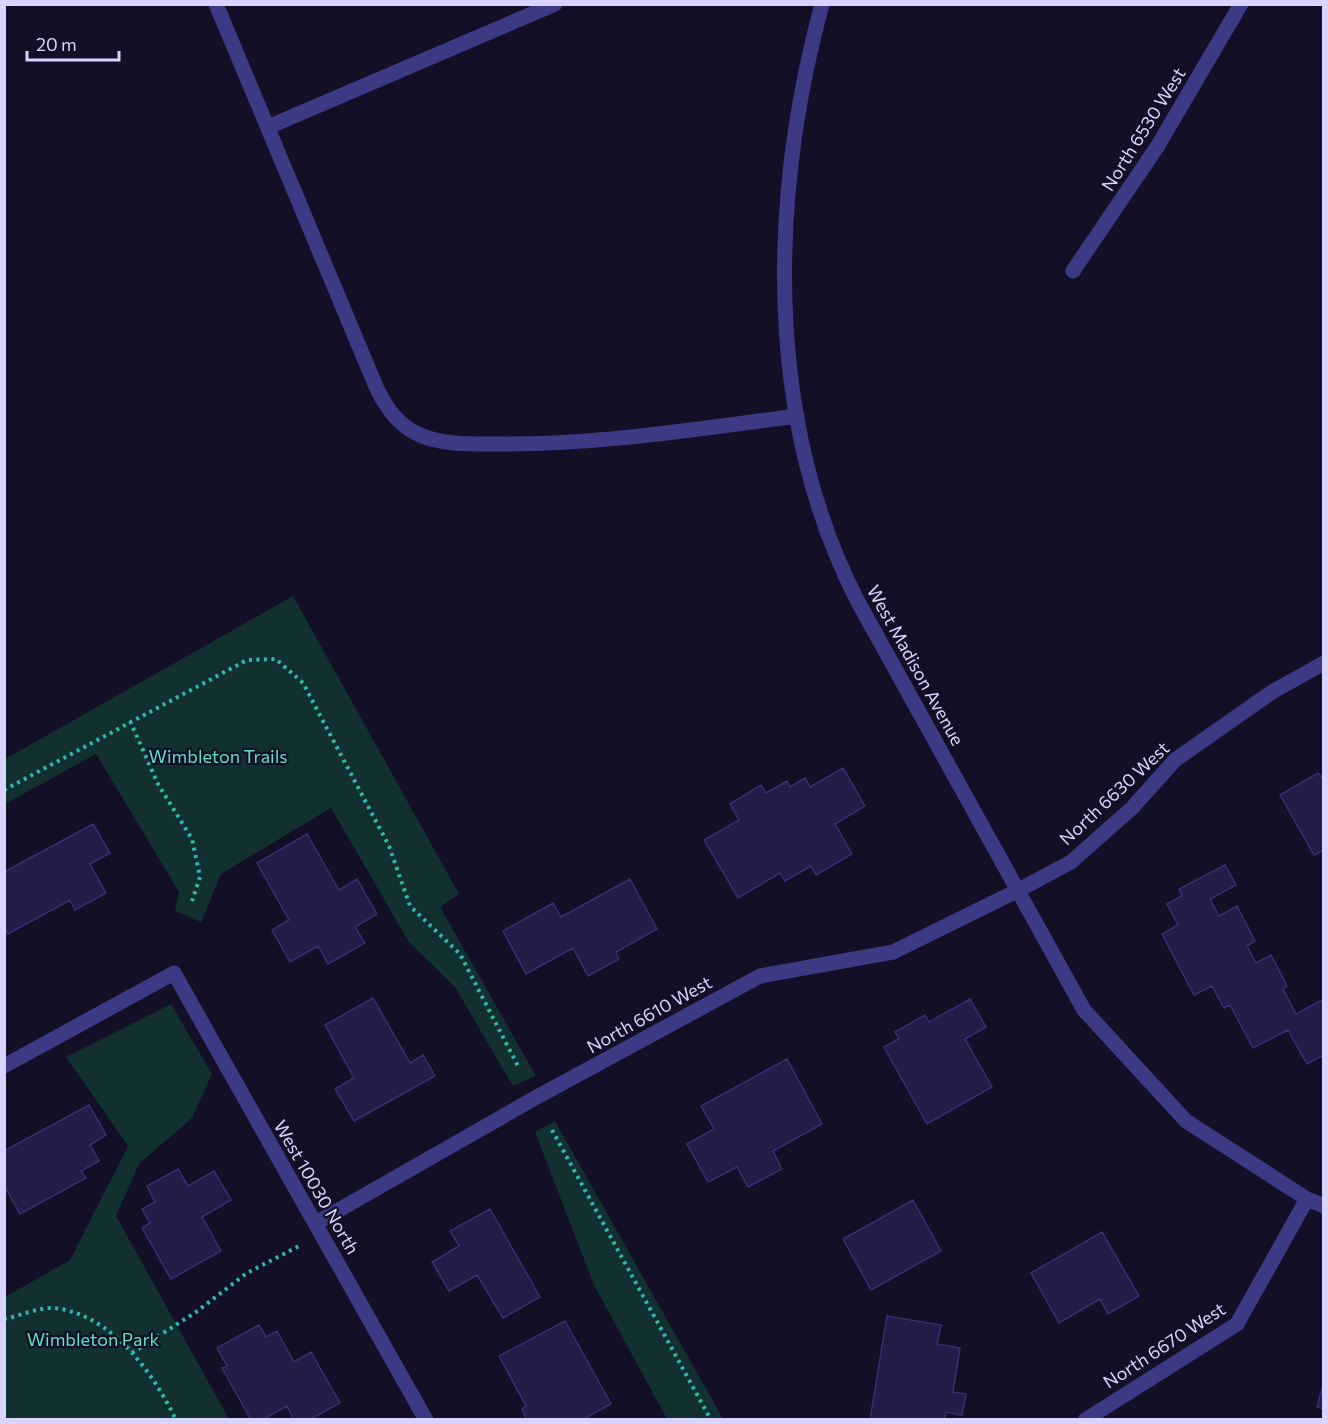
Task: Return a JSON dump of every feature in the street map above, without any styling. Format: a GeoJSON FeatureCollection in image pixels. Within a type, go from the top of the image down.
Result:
{"type":"FeatureCollection","features":[{"type":"Feature","properties":{"kind":"street"},"geometry":{"type":"LineString","coordinates":[[216,4],[377,389],[395,417],[408,428],[427,437],[447,442],[567,443],[797,416]]}},
{"type":"Feature","properties":{"kind":"street"},"geometry":{"type":"LineString","coordinates":[[268,127],[555,4]]}},
{"type":"Feature","properties":{"kind":"street","name":"West Madison Avenue"},"geometry":{"type":"LineString","coordinates":[[822,4],[801,95],[787,209],[787,320],[797,416],[815,498],[842,570],[1084,1010],[1186,1121],[1307,1199],[1323,1206]]}},
{"type":"Feature","properties":{"kind":"street","name":"North 6530 West"},"geometry":{"type":"LineString","coordinates":[[1073,271],[1157,147],[1241,4]]}},
{"type":"Feature","properties":{"kind":"street","name":"North 6630 West"},"geometry":{"type":"LineString","coordinates":[[1020,890],[1071,861],[1132,808],[1175,760],[1272,692],[1323,663]]}},
{"type":"Feature","properties":{"kind":"street","name":"North 6610 West"},"geometry":{"type":"LineString","coordinates":[[316,1223],[535,1098],[760,976],[893,952],[1020,890]]}},
{"type":"Feature","properties":{"kind":"street","name":"West 10030 North"},"geometry":{"type":"LineString","coordinates":[[4,1066],[174,974],[426,1419]]}},
{"type":"Feature","properties":{"kind":"street","name":"North 6670 West"},"geometry":{"type":"LineString","coordinates":[[1085,1419],[1238,1324],[1307,1199]]}},
{"type":"Feature","properties":{"kind":"path"},"geometry":{"type":"LineString","coordinates":[[4,790],[247,660],[276,659],[303,683],[389,846],[410,906],[460,954],[519,1068]]}},
{"type":"Feature","properties":{"kind":"path"},"geometry":{"type":"LineString","coordinates":[[130,721],[158,784],[192,839],[200,877],[192,901]]}},
{"type":"Feature","properties":{"kind":"path"},"geometry":{"type":"LineString","coordinates":[[552,1130],[711,1419]]}},
{"type":"Feature","properties":{"kind":"path"},"geometry":{"type":"LineString","coordinates":[[132,1353],[196,1312],[247,1273],[299,1246]]}},
{"type":"Feature","properties":{"kind":"path"},"geometry":{"type":"LineString","coordinates":[[4,1319],[53,1308],[97,1322],[132,1353],[168,1403],[176,1419]]}},
{"type":"Feature","properties":{"kind":"green space","name":"Wimbleton Trails"},"geometry":{"type":"Polygon","coordinates":[[[293,596],[459,894],[440,907],[536,1076],[513,1086],[455,987],[409,942],[331,808],[221,874],[201,922],[175,911],[179,892],[96,754],[5,804],[5,759],[293,596]]]}},
{"type":"Feature","properties":{"kind":"green space","name":"Wimbleton Park"},"geometry":{"type":"Polygon","coordinates":[[[171,1004],[212,1074],[192,1118],[139,1164],[116,1216],[229,1419],[5,1419],[5,1297],[70,1260],[128,1146],[66,1057],[171,1004]]]}},
{"type":"Feature","properties":{"kind":"green space"},"geometry":{"type":"Polygon","coordinates":[[[555,1121],[723,1419],[667,1419],[594,1285],[535,1132],[555,1121]]]}},
{"type":"Feature","properties":{"kind":"building"},"geometry":{"type":"Polygon","coordinates":[[[843,768],[865,806],[835,824],[852,854],[816,875],[811,866],[785,881],[780,873],[738,898],[704,840],[739,820],[730,804],[761,785],[766,793],[787,781],[790,787],[805,778],[810,787],[843,768]]]}},
{"type":"Feature","properties":{"kind":"building"},"geometry":{"type":"Polygon","coordinates":[[[1318,773],[1324,779],[1324,850],[1314,855],[1280,795],[1318,773]]]}},
{"type":"Feature","properties":{"kind":"building"},"geometry":{"type":"Polygon","coordinates":[[[93,824],[110,853],[90,864],[106,893],[75,910],[70,900],[8,934],[4,927],[4,872],[93,824]]]}},
{"type":"Feature","properties":{"kind":"building"},"geometry":{"type":"Polygon","coordinates":[[[307,834],[339,890],[357,879],[377,914],[355,927],[365,943],[328,964],[318,946],[290,962],[272,930],[289,920],[257,863],[307,834]]]}},
{"type":"Feature","properties":{"kind":"building"},"geometry":{"type":"Polygon","coordinates":[[[1225,865],[1236,885],[1210,899],[1219,916],[1237,906],[1255,941],[1247,946],[1256,963],[1271,955],[1287,986],[1283,989],[1296,1014],[1324,999],[1324,1055],[1307,1064],[1288,1030],[1253,1048],[1230,1005],[1224,1008],[1212,986],[1194,995],[1162,934],[1178,925],[1167,904],[1182,896],[1179,889],[1225,865]]]}},
{"type":"Feature","properties":{"kind":"building"},"geometry":{"type":"Polygon","coordinates":[[[630,879],[657,929],[616,952],[619,959],[588,976],[573,948],[526,974],[503,931],[553,903],[561,917],[630,879]]]}},
{"type":"Feature","properties":{"kind":"building"},"geometry":{"type":"Polygon","coordinates":[[[373,998],[410,1063],[423,1055],[435,1076],[354,1121],[335,1089],[354,1078],[325,1025],[373,998]]]}},
{"type":"Feature","properties":{"kind":"building"},"geometry":{"type":"Polygon","coordinates":[[[970,999],[986,1027],[965,1039],[992,1087],[927,1124],[884,1047],[899,1039],[895,1032],[925,1015],[929,1022],[970,999]]]}},
{"type":"Feature","properties":{"kind":"building"},"geometry":{"type":"Polygon","coordinates":[[[787,1059],[822,1124],[773,1151],[782,1169],[748,1187],[737,1167],[708,1182],[687,1144],[714,1129],[701,1106],[787,1059]]]}},
{"type":"Feature","properties":{"kind":"building"},"geometry":{"type":"Polygon","coordinates":[[[89,1105],[106,1135],[90,1145],[99,1161],[81,1171],[86,1178],[20,1214],[4,1185],[4,1151],[89,1105]]]}},
{"type":"Feature","properties":{"kind":"building"},"geometry":{"type":"Polygon","coordinates":[[[178,1169],[188,1186],[214,1171],[231,1200],[202,1217],[221,1251],[171,1279],[142,1228],[150,1223],[142,1209],[155,1202],[147,1186],[178,1169]]]}},
{"type":"Feature","properties":{"kind":"building"},"geometry":{"type":"Polygon","coordinates":[[[913,1200],[941,1251],[871,1290],[843,1239],[913,1200]]]}},
{"type":"Feature","properties":{"kind":"building"},"geometry":{"type":"Polygon","coordinates":[[[490,1209],[540,1297],[503,1318],[477,1275],[449,1291],[432,1262],[459,1246],[450,1231],[490,1209]]]}},
{"type":"Feature","properties":{"kind":"building"},"geometry":{"type":"Polygon","coordinates":[[[1102,1232],[1139,1296],[1108,1314],[1100,1299],[1059,1323],[1031,1273],[1102,1232]]]}},
{"type":"Feature","properties":{"kind":"building"},"geometry":{"type":"Polygon","coordinates":[[[887,1316],[941,1325],[937,1344],[960,1348],[953,1392],[966,1394],[962,1415],[946,1412],[944,1420],[870,1420],[887,1316]]]}},
{"type":"Feature","properties":{"kind":"building"},"geometry":{"type":"Polygon","coordinates":[[[565,1321],[611,1404],[582,1420],[527,1420],[522,1409],[526,1406],[499,1356],[565,1321]]]}},
{"type":"Feature","properties":{"kind":"building"},"geometry":{"type":"Polygon","coordinates":[[[259,1325],[266,1337],[277,1331],[294,1362],[311,1352],[340,1403],[309,1420],[294,1420],[287,1406],[262,1420],[251,1420],[222,1368],[227,1366],[217,1348],[259,1325]]]}},
{"type":"Feature","properties":{"kind":"building"},"geometry":{"type":"Polygon","coordinates":[[[1324,1381],[1324,1409],[1317,1407],[1324,1381]]]}}]}
